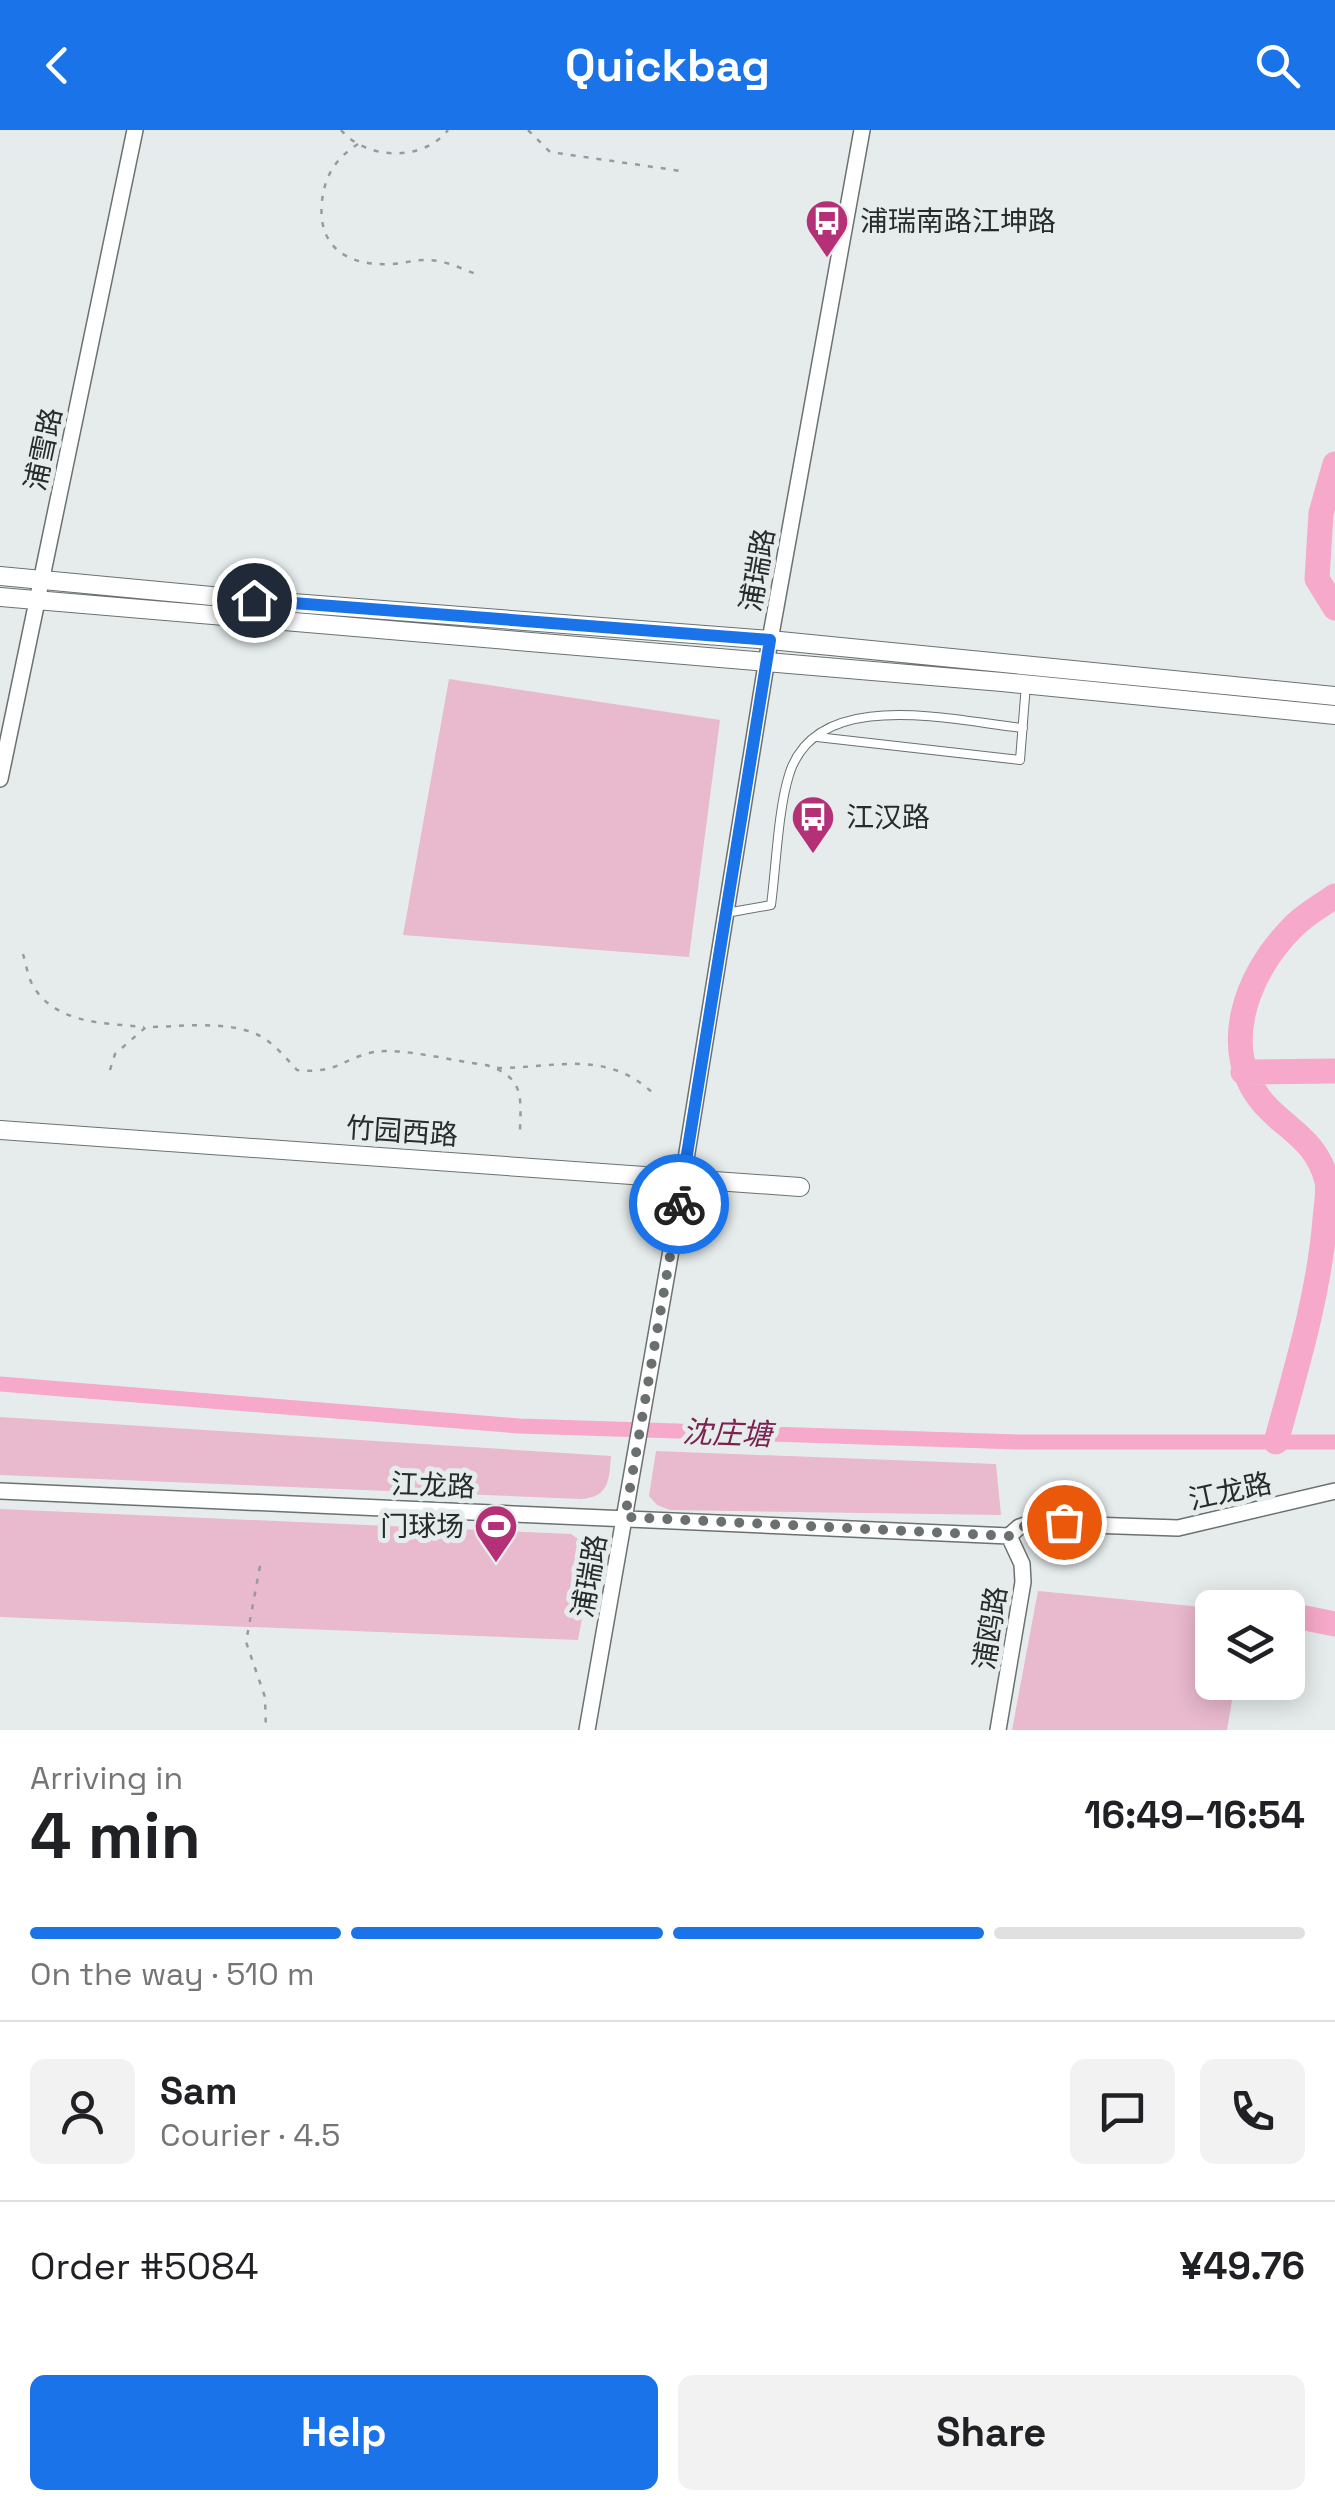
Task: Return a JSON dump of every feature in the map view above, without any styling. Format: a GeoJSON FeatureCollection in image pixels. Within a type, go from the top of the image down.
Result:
{"type":"FeatureCollection","features":[{"type":"Feature","properties":{"kind":"street","name":"浦雪路"},"geometry":{"type":"LineString","coordinates":[[0,779],[135,130]]}},
{"type":"Feature","properties":{"kind":"street","name":"浦瑞路"},"geometry":{"type":"LineString","coordinates":[[588,1730],[770,640],[862,130]]}},
{"type":"Feature","properties":{"kind":"street"},"geometry":{"type":"LineString","coordinates":[[0,576],[770,640],[1335,696]]}},
{"type":"Feature","properties":{"kind":"street"},"geometry":{"type":"LineString","coordinates":[[0,597],[1026,684],[1335,715]]}},
{"type":"Feature","properties":{"kind":"street","name":"竹园西路"},"geometry":{"type":"LineString","coordinates":[[0,1130],[800,1187]]}},
{"type":"Feature","properties":{"kind":"street","name":"江龙路"},"geometry":{"type":"LineString","coordinates":[[0,1491],[1009,1536],[1018,1527],[1039,1522],[1178,1528],[1335,1491]]}},
{"type":"Feature","properties":{"kind":"street","name":"浦鸥路"},"geometry":{"type":"LineString","coordinates":[[998,1730],[1023,1582],[1022,1564],[1009,1536]]}},
{"type":"Feature","properties":{"kind":"lane"},"geometry":{"type":"LineString","coordinates":[[815,737],[1020,760],[1026,684]]}},
{"type":"Feature","properties":{"kind":"lane"},"geometry":{"type":"LineString","coordinates":[[726,913],[771,905],[789,776],[802,748],[815,737],[844,721],[899,715],[1023,728]]}},
{"type":"Feature","properties":{"kind":"path"},"geometry":{"type":"LineString","coordinates":[[340,130],[350,141],[392,154],[419,150],[442,138],[448,130]]}},
{"type":"Feature","properties":{"kind":"path"},"geometry":{"type":"LineString","coordinates":[[528,130],[550,152],[681,171]]}},
{"type":"Feature","properties":{"kind":"path"},"geometry":{"type":"LineString","coordinates":[[358,144],[340,156],[324,189],[323,228],[330,245],[346,256],[370,264],[424,259],[481,276]]}},
{"type":"Feature","properties":{"kind":"path"},"geometry":{"type":"LineString","coordinates":[[23,954],[34,987],[59,1012],[79,1019],[146,1027],[226,1028],[255,1033],[297,1070],[323,1072],[372,1052],[393,1052],[494,1068],[558,1064],[618,1069],[639,1080],[656,1096]]}},
{"type":"Feature","properties":{"kind":"path"},"geometry":{"type":"LineString","coordinates":[[110,1070],[115,1054],[146,1027]]}},
{"type":"Feature","properties":{"kind":"path"},"geometry":{"type":"LineString","coordinates":[[494,1068],[516,1084],[522,1097],[520,1130]]}},
{"type":"Feature","properties":{"kind":"path"},"geometry":{"type":"LineString","coordinates":[[260,1566],[246,1642],[265,1697],[266,1730]]}},
{"type":"Feature","properties":{"kind":"shaded area"},"geometry":{"type":"Polygon","coordinates":[[[449,679],[720,720],[689,957],[403,935],[449,679]]]}},
{"type":"Feature","properties":{"kind":"shaded area"},"geometry":{"type":"Polygon","coordinates":[[[0,1417],[611,1456],[606,1486],[597,1495],[581,1499],[0,1475],[0,1417]]]}},
{"type":"Feature","properties":{"kind":"shaded area"},"geometry":{"type":"Polygon","coordinates":[[[656,1451],[996,1464],[1001,1515],[670,1510],[657,1505],[649,1496],[656,1451]]]}},
{"type":"Feature","properties":{"kind":"shaded area"},"geometry":{"type":"Polygon","coordinates":[[[0,1509],[571,1534],[589,1547],[591,1570],[578,1640],[0,1617],[0,1509]]]}},
{"type":"Feature","properties":{"kind":"shaded area"},"geometry":{"type":"Polygon","coordinates":[[[1038,1591],[1195,1606],[1195,1700],[1232,1700],[1227,1730],[1012,1730],[1038,1591]]]}},
{"type":"Feature","properties":{"kind":"waterway"},"geometry":{"type":"LineString","coordinates":[[1335,464],[1321,513],[1317,579],[1335,608]]}},
{"type":"Feature","properties":{"kind":"waterway"},"geometry":{"type":"LineString","coordinates":[[1276,1442],[1312,1304],[1328,1185],[1309,1146],[1265,1105],[1250,1084],[1242,1061],[1240,1037],[1243,1014],[1262,967],[1297,923],[1335,896]]}},
{"type":"Feature","properties":{"kind":"waterway"},"geometry":{"type":"LineString","coordinates":[[1243,1072],[1335,1071]]}},
{"type":"Feature","properties":{"kind":"waterway","name":"沈庄塘"},"geometry":{"type":"LineString","coordinates":[[0,1384],[519,1426],[1019,1442],[1335,1442]]}},
{"type":"Feature","properties":{"kind":"waterway"},"geometry":{"type":"LineString","coordinates":[[1305,1618],[1335,1624]]}},
{"type":"Feature","properties":{"kind":"way so far"},"geometry":{"type":"LineString","coordinates":[[679,1204],[625,1517],[1009,1536],[1018,1527],[1031,1523],[1064,1522]]}},
{"type":"Feature","properties":{"kind":"place","name":"浦瑞南路江坤路"},"geometry":{"type":"Point","coordinates":[827,259]}},
{"type":"Feature","properties":{"kind":"place","name":"江汉路"},"geometry":{"type":"Point","coordinates":[813,855]}},
{"type":"Feature","properties":{"kind":"place","name":"门球场"},"geometry":{"type":"Point","coordinates":[496,1564]}},
{"type":"Feature","properties":{"kind":"route"},"geometry":{"type":"LineString","coordinates":[[254,600],[770,640],[679,1204]]}}]}
